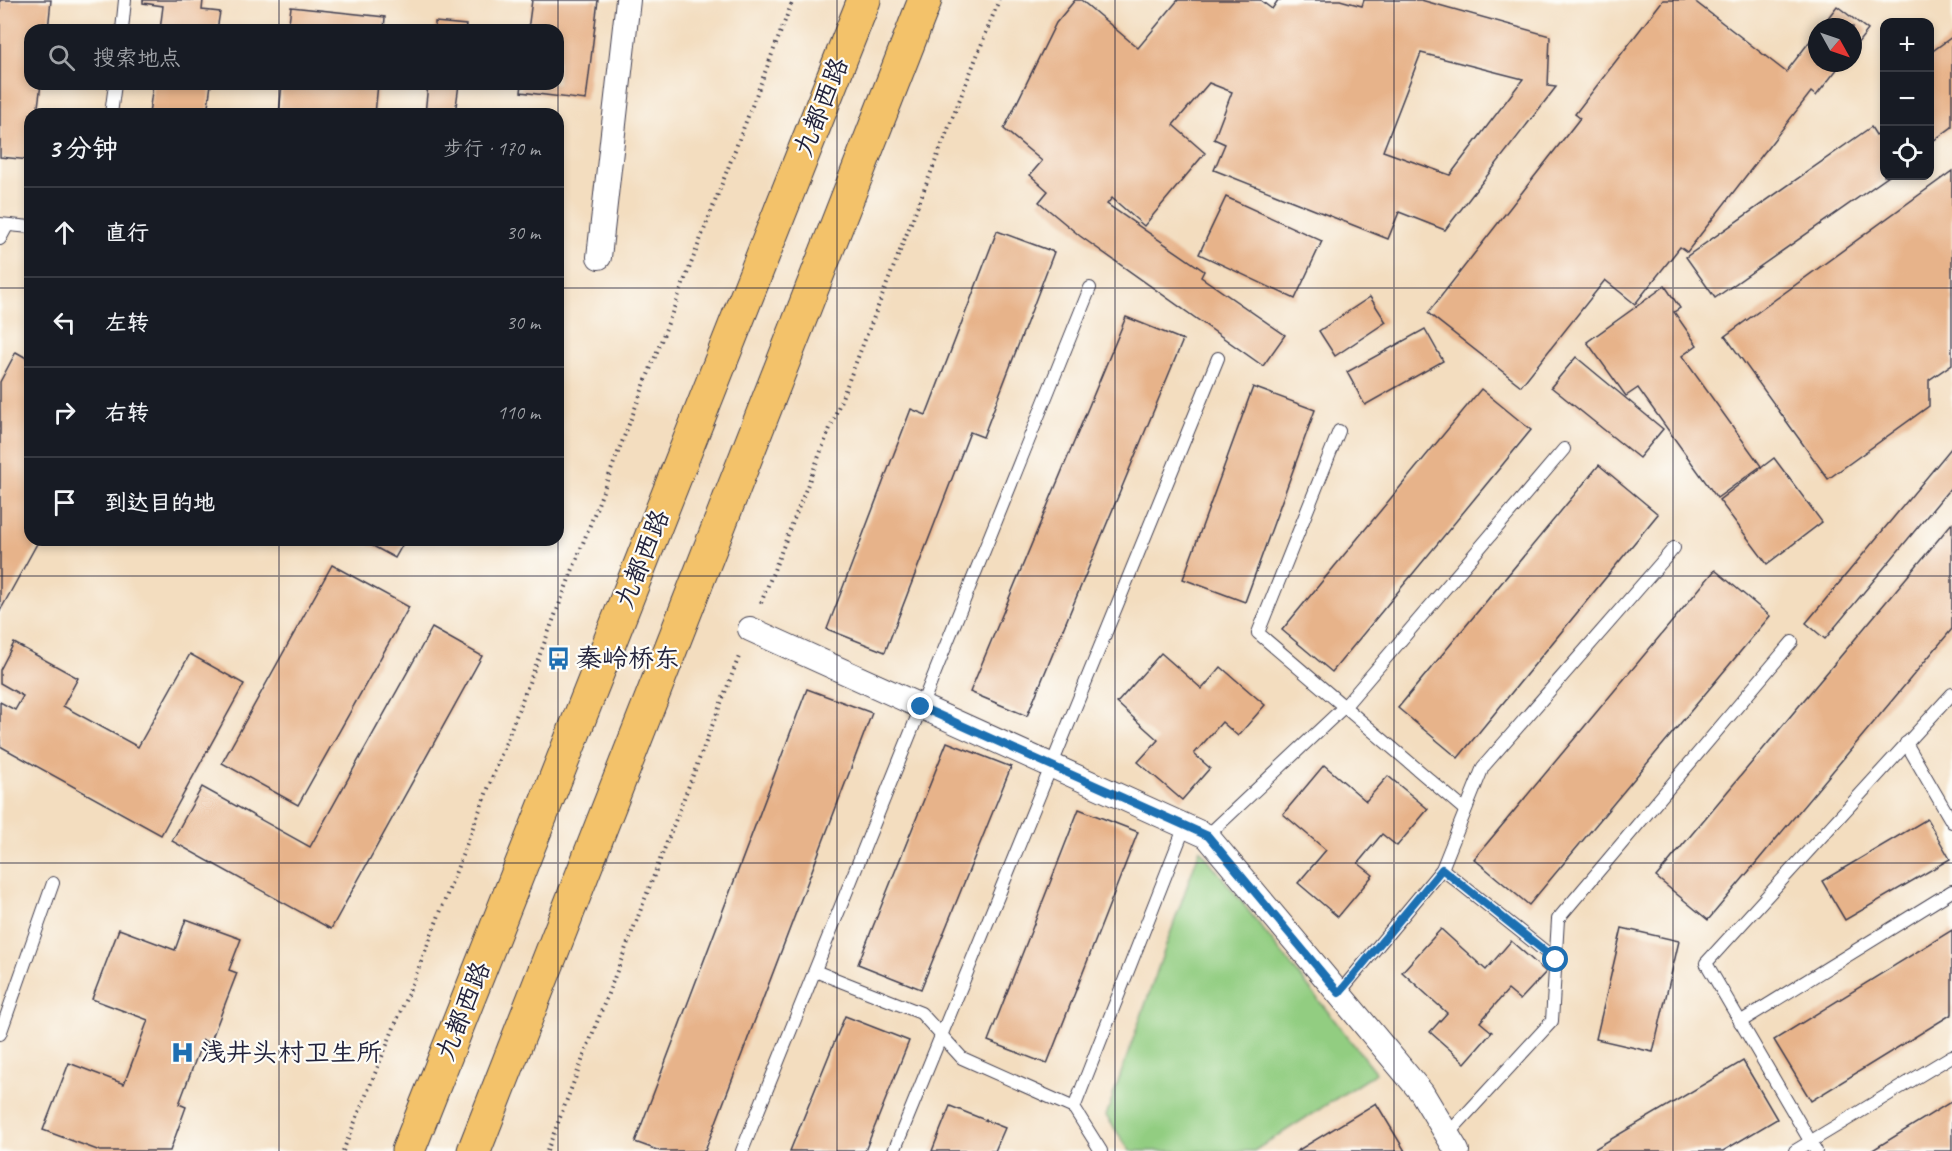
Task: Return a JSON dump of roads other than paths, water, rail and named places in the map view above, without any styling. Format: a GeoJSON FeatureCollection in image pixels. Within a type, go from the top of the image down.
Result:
{"type":"FeatureCollection","features":[{"type":"Feature","properties":{"kind":"main road","name":"九都西路"},"geometry":{"type":"LineString","coordinates":[[408,1151],[864,0]]}},
{"type":"Feature","properties":{"kind":"main road"},"geometry":{"type":"LineString","coordinates":[[474,1151],[925,0]]}},
{"type":"Feature","properties":{"kind":"street"},"geometry":{"type":"LineString","coordinates":[[599,256],[628,0]]}},
{"type":"Feature","properties":{"kind":"street"},"geometry":{"type":"LineString","coordinates":[[750,629],[1208,836],[1422,1093],[1452,1143]]}},
{"type":"Feature","properties":{"kind":"lane"},"geometry":{"type":"LineString","coordinates":[[123,24],[126,0]]}},
{"type":"Feature","properties":{"kind":"lane"},"geometry":{"type":"LineString","coordinates":[[112,108],[114,90]]}},
{"type":"Feature","properties":{"kind":"lane"},"geometry":{"type":"LineString","coordinates":[[0,239],[4,225],[24,227]]}},
{"type":"Feature","properties":{"kind":"lane"},"geometry":{"type":"LineString","coordinates":[[742,1151],[1090,288]]}},
{"type":"Feature","properties":{"kind":"lane"},"geometry":{"type":"LineString","coordinates":[[894,1151],[1218,358]]}},
{"type":"Feature","properties":{"kind":"lane"},"geometry":{"type":"LineString","coordinates":[[1339,431],[1258,633],[1465,810]]}},
{"type":"Feature","properties":{"kind":"lane"},"geometry":{"type":"LineString","coordinates":[[1208,836],[1345,706],[1564,449]]}},
{"type":"Feature","properties":{"kind":"lane"},"geometry":{"type":"LineString","coordinates":[[1339,993],[1442,869],[1483,767],[1674,549]]}},
{"type":"Feature","properties":{"kind":"lane"},"geometry":{"type":"LineString","coordinates":[[1452,1143],[1552,1021],[1558,919],[1792,642]]}},
{"type":"Feature","properties":{"kind":"lane"},"geometry":{"type":"LineString","coordinates":[[1814,1146],[1706,963],[1952,694]]}},
{"type":"Feature","properties":{"kind":"lane"},"geometry":{"type":"LineString","coordinates":[[1906,743],[1952,822]]}},
{"type":"Feature","properties":{"kind":"lane"},"geometry":{"type":"LineString","coordinates":[[1074,1108],[1185,826]]}},
{"type":"Feature","properties":{"kind":"lane"},"geometry":{"type":"LineString","coordinates":[[1442,869],[1556,960]]}},
{"type":"Feature","properties":{"kind":"lane"},"geometry":{"type":"LineString","coordinates":[[0,1034],[53,883]]}},
{"type":"Feature","properties":{"kind":"lane"},"geometry":{"type":"LineString","coordinates":[[1740,1022],[1952,891]]}},
{"type":"Feature","properties":{"kind":"lane"},"geometry":{"type":"LineString","coordinates":[[815,971],[921,1013],[962,1058],[1074,1108],[1101,1151]]}},
{"type":"Feature","properties":{"kind":"lane"},"geometry":{"type":"LineString","coordinates":[[1795,1151],[1814,1146],[1952,1056]]}},
{"type":"Feature","properties":{"kind":"place","name":"秦岭桥东"},"geometry":{"type":"Point","coordinates":[558,658]}},
{"type":"Feature","properties":{"kind":"place","name":"浅井头村卫生所"},"geometry":{"type":"Point","coordinates":[182,1052]}}]}
